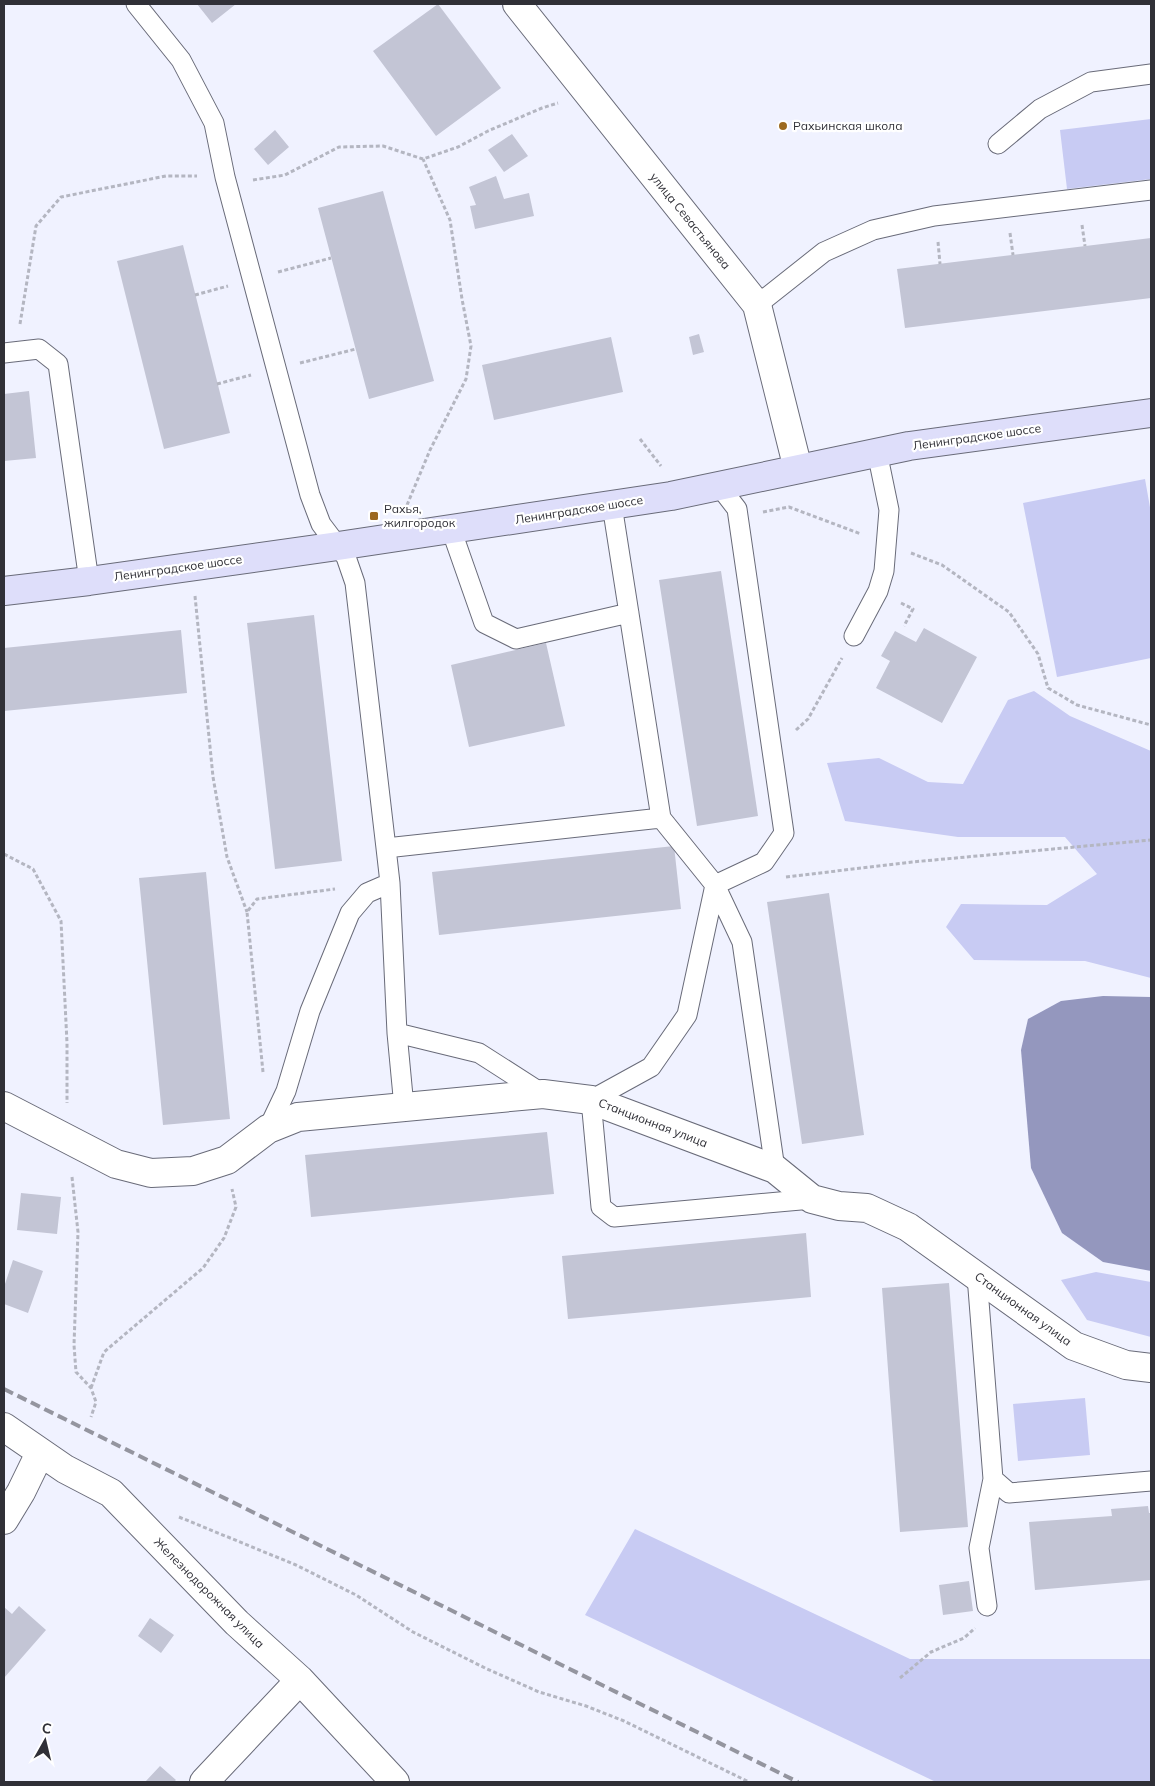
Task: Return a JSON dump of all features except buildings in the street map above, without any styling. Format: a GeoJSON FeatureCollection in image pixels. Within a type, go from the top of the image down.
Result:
{"type":"FeatureCollection","features":[{"type":"Feature","properties":{"kind":"street","name":"улица Севастьянова"},"geometry":{"type":"LineString","coordinates":[[518,4],[757,305],[798,469]]}},
{"type":"Feature","properties":{"kind":"street","name":"Ленинградское шоссе"},"geometry":{"type":"LineString","coordinates":[[4,591],[338,546],[612,505],[720,487],[909,446],[1151,413]]}},
{"type":"Feature","properties":{"kind":"street","name":"Станционная улица"},"geometry":{"type":"LineString","coordinates":[[4,1106],[116,1164],[151,1173],[193,1171],[227,1160],[268,1129],[298,1117],[543,1094],[591,1100],[775,1169],[812,1199],[839,1206],[867,1208],[908,1227],[1074,1346],[1126,1365],[1151,1368]]}},
{"type":"Feature","properties":{"kind":"street","name":"Железнодорожная улица"},"geometry":{"type":"LineString","coordinates":[[4,1427],[65,1469],[111,1493],[237,1623],[300,1680],[395,1782]]}},
{"type":"Feature","properties":{"kind":"street"},"geometry":{"type":"LineString","coordinates":[[4,1520],[13,1495],[40,1453]]}},
{"type":"Feature","properties":{"kind":"street"},"geometry":{"type":"LineString","coordinates":[[204,1782],[300,1680]]}},
{"type":"Feature","properties":{"kind":"lane"},"geometry":{"type":"LineString","coordinates":[[136,4],[181,60],[214,123],[225,177],[310,495],[321,524],[346,557],[356,583],[390,883],[397,1033],[404,1107]]}},
{"type":"Feature","properties":{"kind":"lane"},"geometry":{"type":"LineString","coordinates":[[998,144],[1040,109],[1091,82],[1151,74]]}},
{"type":"Feature","properties":{"kind":"lane"},"geometry":{"type":"LineString","coordinates":[[757,305],[824,252],[874,230],[934,216],[1151,190]]}},
{"type":"Feature","properties":{"kind":"lane"},"geometry":{"type":"LineString","coordinates":[[10,352],[39,349],[58,364],[89,581]]}},
{"type":"Feature","properties":{"kind":"lane"},"geometry":{"type":"LineString","coordinates":[[854,636],[878,591],[884,571],[889,510],[877,452]]}},
{"type":"Feature","properties":{"kind":"lane"},"geometry":{"type":"LineString","coordinates":[[714,885],[764,862],[784,833],[737,509],[720,487]]}},
{"type":"Feature","properties":{"kind":"lane"},"geometry":{"type":"LineString","coordinates":[[612,505],[661,818],[714,885],[742,942],[775,1169]]}},
{"type":"Feature","properties":{"kind":"lane"},"geometry":{"type":"LineString","coordinates":[[451,529],[484,623],[516,639],[629,613]]}},
{"type":"Feature","properties":{"kind":"lane"},"geometry":{"type":"LineString","coordinates":[[386,848],[661,818]]}},
{"type":"Feature","properties":{"kind":"lane"},"geometry":{"type":"LineString","coordinates":[[268,1129],[286,1091],[310,1011],[350,913],[367,893],[390,883]]}},
{"type":"Feature","properties":{"kind":"lane"},"geometry":{"type":"LineString","coordinates":[[714,885],[687,1016],[651,1067],[591,1100],[601,1207],[614,1218],[812,1199]]}},
{"type":"Feature","properties":{"kind":"lane"},"geometry":{"type":"LineString","coordinates":[[397,1033],[479,1053],[543,1094]]}},
{"type":"Feature","properties":{"kind":"lane"},"geometry":{"type":"LineString","coordinates":[[977,1276],[993,1479],[979,1548],[987,1606]]}},
{"type":"Feature","properties":{"kind":"lane"},"geometry":{"type":"LineString","coordinates":[[993,1479],[1009,1493],[1151,1482]]}},
{"type":"Feature","properties":{"kind":"path"},"geometry":{"type":"LineString","coordinates":[[10,352],[36,226],[61,197],[166,176],[225,177],[256,181],[285,175],[339,147],[383,146],[423,159],[458,147],[488,131],[542,108],[589,94]]}},
{"type":"Feature","properties":{"kind":"path"},"geometry":{"type":"LineString","coordinates":[[404,512],[430,450],[466,378],[471,346],[450,220],[423,159]]}},
{"type":"Feature","properties":{"kind":"path"},"geometry":{"type":"LineString","coordinates":[[640,439],[663,468]]}},
{"type":"Feature","properties":{"kind":"path"},"geometry":{"type":"LineString","coordinates":[[763,512],[789,507],[942,565],[1009,612],[1038,654],[1048,688],[1077,705],[1151,725]]}},
{"type":"Feature","properties":{"kind":"path"},"geometry":{"type":"LineString","coordinates":[[192,566],[213,778],[227,857],[247,912],[263,1080]]}},
{"type":"Feature","properties":{"kind":"path"},"geometry":{"type":"LineString","coordinates":[[772,753],[808,720],[854,636]]}},
{"type":"Feature","properties":{"kind":"path"},"geometry":{"type":"LineString","coordinates":[[784,877],[912,862],[1151,840]]}},
{"type":"Feature","properties":{"kind":"path"},"geometry":{"type":"LineString","coordinates":[[4,854],[33,869],[61,922],[66,1043],[67,1138],[78,1232],[74,1345],[76,1372],[91,1388],[96,1402],[91,1417]]}},
{"type":"Feature","properties":{"kind":"path"},"geometry":{"type":"LineString","coordinates":[[247,912],[257,899],[342,889]]}},
{"type":"Feature","properties":{"kind":"path"},"geometry":{"type":"LineString","coordinates":[[91,1388],[104,1352],[204,1268],[224,1238],[236,1207],[227,1160]]}},
{"type":"Feature","properties":{"kind":"path"},"geometry":{"type":"LineString","coordinates":[[177,1517],[296,1565],[356,1595],[413,1632],[485,1668],[539,1692],[586,1706],[624,1721],[749,1782]]}},
{"type":"Feature","properties":{"kind":"path"},"geometry":{"type":"LineString","coordinates":[[900,1678],[931,1652],[964,1638],[982,1621],[987,1606]]}},
{"type":"Feature","properties":{"kind":"shaded area"},"geometry":{"type":"Polygon","coordinates":[[[1151,119],[1151,179],[1067,189],[1060,130],[1151,119]]]}},
{"type":"Feature","properties":{"kind":"shaded area"},"geometry":{"type":"Polygon","coordinates":[[[1145,479],[1151,513],[1151,658],[1057,677],[1023,503],[1145,479]]]}},
{"type":"Feature","properties":{"kind":"shaded area"},"geometry":{"type":"Polygon","coordinates":[[[1034,691],[1070,716],[1151,751],[1151,978],[1085,961],[974,960],[946,927],[961,904],[1047,905],[1097,874],[1065,837],[958,837],[845,821],[827,763],[879,758],[928,782],[963,784],[1008,700],[1034,691]]]}},
{"type":"Feature","properties":{"kind":"shaded area"},"geometry":{"type":"Polygon","coordinates":[[[1103,996],[1151,997],[1151,1271],[1103,1262],[1062,1233],[1031,1168],[1021,1050],[1028,1019],[1061,1001],[1103,996]]]}},
{"type":"Feature","properties":{"kind":"shaded area"},"geometry":{"type":"Polygon","coordinates":[[[1096,1272],[1151,1282],[1151,1337],[1087,1320],[1061,1280],[1096,1272]]]}},
{"type":"Feature","properties":{"kind":"shaded area"},"geometry":{"type":"Polygon","coordinates":[[[1085,1398],[1090,1455],[1018,1461],[1013,1404],[1085,1398]]]}},
{"type":"Feature","properties":{"kind":"shaded area"},"geometry":{"type":"Polygon","coordinates":[[[635,1529],[910,1659],[1151,1659],[1151,1782],[936,1782],[585,1615],[635,1529]]]}},
{"type":"Feature","properties":{"kind":"railway"},"geometry":{"type":"LineString","coordinates":[[4,1389],[798,1782]]}},
{"type":"Feature","properties":{"kind":"place","name":"Рахьинская школа"},"geometry":{"type":"Point","coordinates":[783,126]}},
{"type":"Feature","properties":{"kind":"place","name":"Рахья, жилгородок"},"geometry":{"type":"Point","coordinates":[374,516]}}]}
